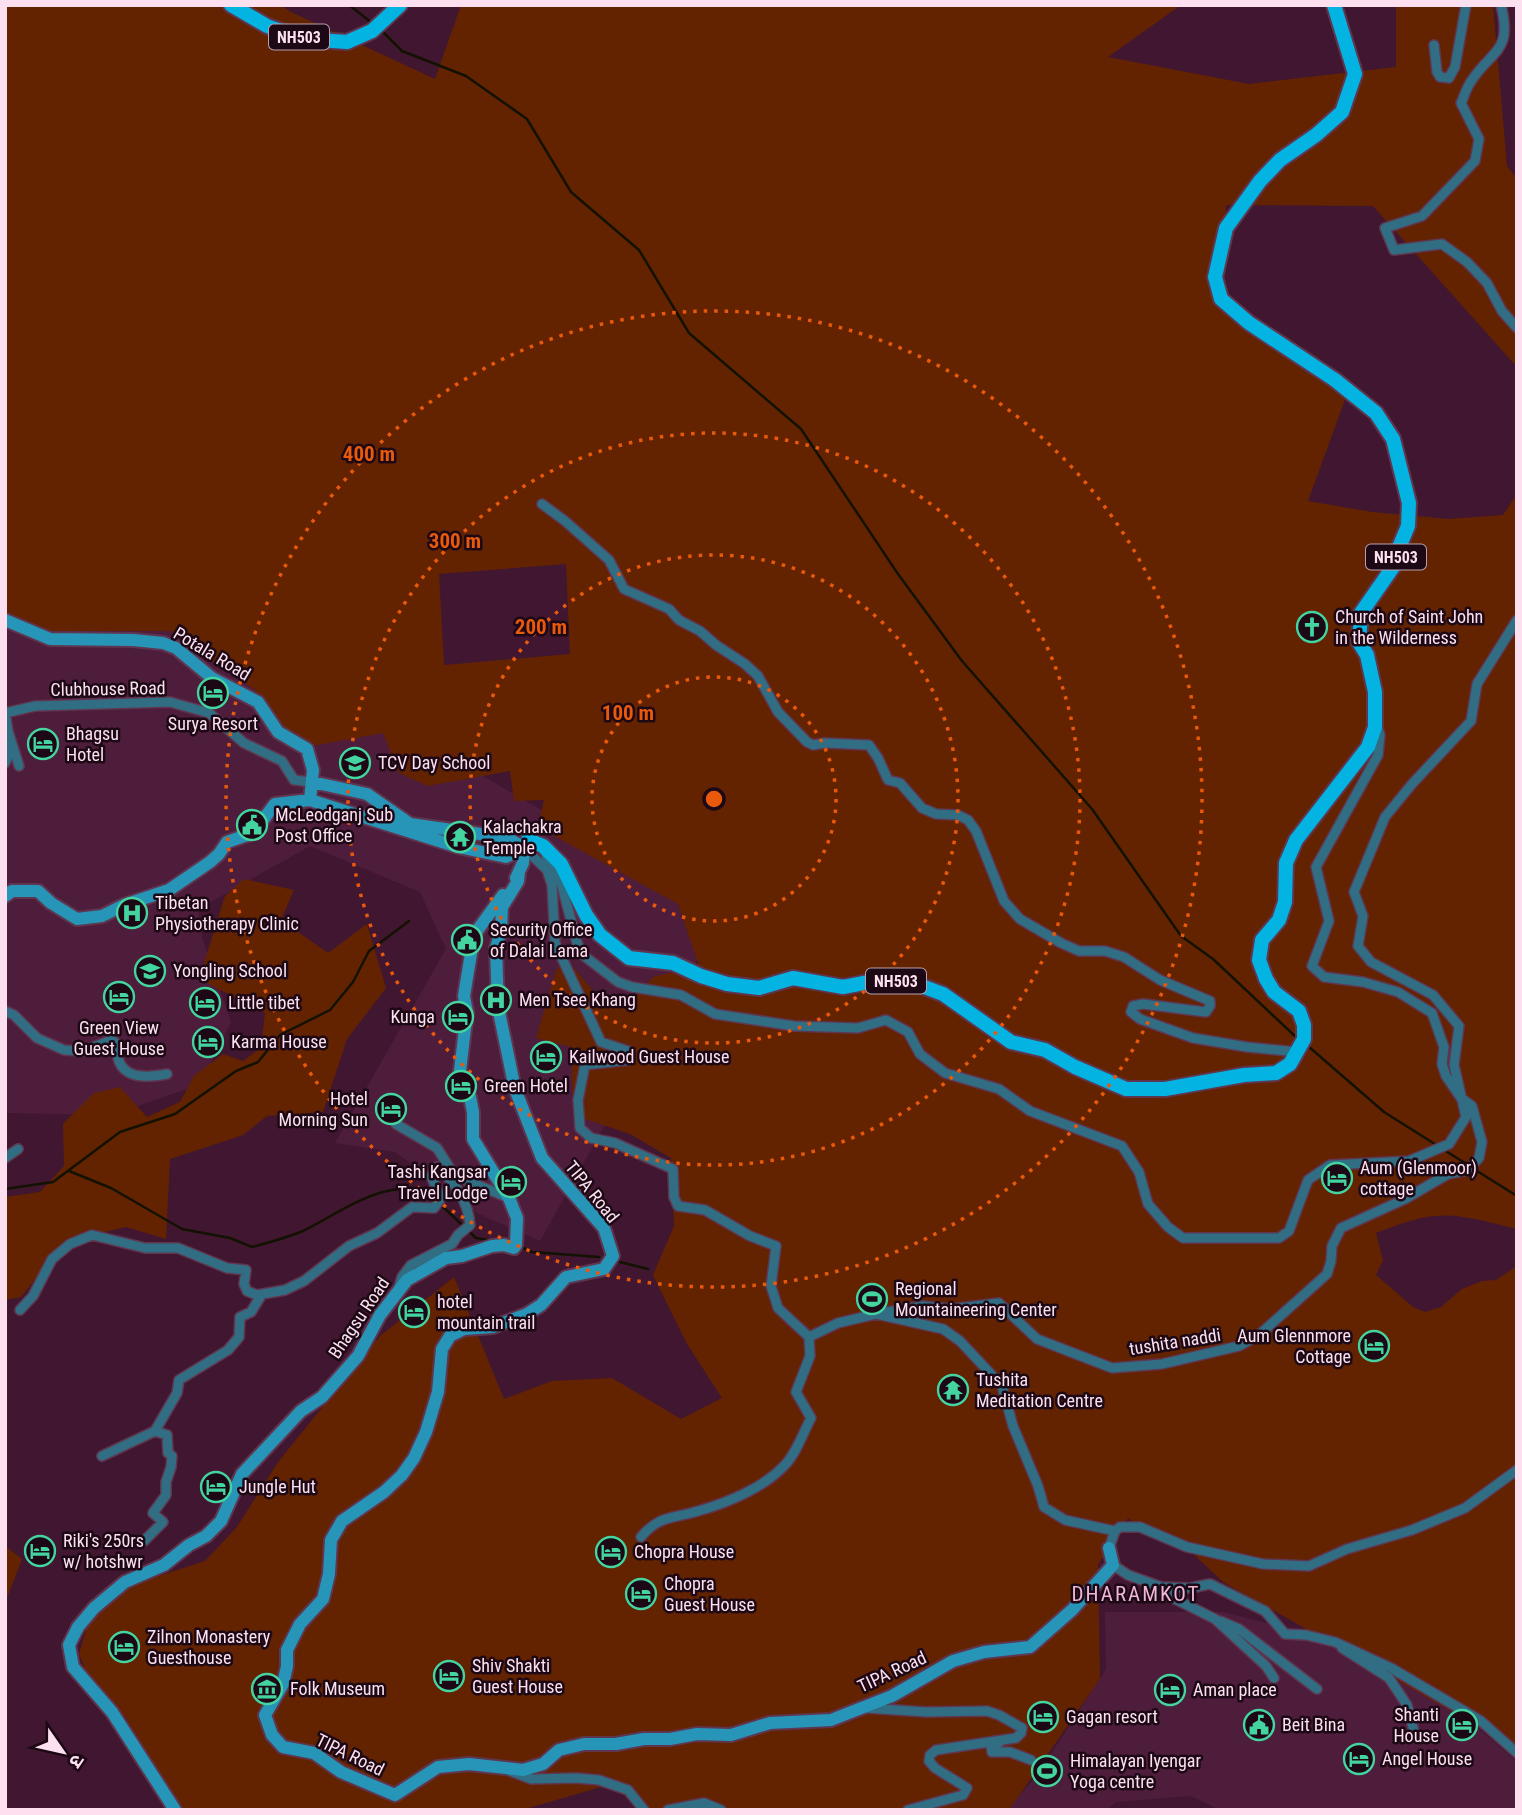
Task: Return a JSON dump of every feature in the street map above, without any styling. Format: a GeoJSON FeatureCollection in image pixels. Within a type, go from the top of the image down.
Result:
{"type":"FeatureCollection","features":[{"type":"Feature","properties":{"kind":"main road","name":"NH503"},"geometry":{"type":"LineString","coordinates":[[231,5],[267,26],[304,39],[347,42],[372,31],[400,5]]}},
{"type":"Feature","properties":{"kind":"main road","name":"NH503"},"geometry":{"type":"LineString","coordinates":[[524,848],[528,840],[534,841],[561,864],[586,915],[600,935],[629,958],[673,963],[727,984],[759,988],[793,978],[843,987],[885,979],[919,985],[943,994],[1011,1042],[1045,1050],[1126,1089],[1165,1089],[1244,1075],[1276,1073],[1290,1064],[1301,1046],[1304,1025],[1299,1011],[1274,992],[1266,979],[1259,960],[1262,940],[1279,920],[1285,902],[1286,863],[1296,840],[1368,747],[1375,727],[1376,692],[1367,655],[1359,642],[1361,612],[1393,567],[1408,526],[1409,503],[1393,439],[1376,413],[1335,380],[1249,323],[1221,299],[1216,277],[1226,228],[1245,199],[1280,160],[1316,135],[1342,112],[1354,74],[1334,5]]}},
{"type":"Feature","properties":{"kind":"street"},"geometry":{"type":"LineString","coordinates":[[1434,44],[1437,72],[1440,77],[1450,78],[1455,67],[1465,5]]}},
{"type":"Feature","properties":{"kind":"street"},"geometry":{"type":"LineString","coordinates":[[1501,5],[1506,24],[1502,47],[1469,83],[1461,103],[1479,139],[1475,161],[1422,216],[1385,228],[1394,250],[1442,244],[1467,262],[1487,283],[1502,311],[1517,328]]}},
{"type":"Feature","properties":{"kind":"street"},"geometry":{"type":"LineString","coordinates":[[542,504],[609,561],[624,589],[669,609],[679,620],[700,631],[752,670],[778,712],[807,742],[813,745],[825,743],[869,746],[888,780],[900,783],[922,808],[936,814],[958,815],[968,820],[976,831],[1004,901],[1020,919],[1045,936],[1079,951],[1105,951],[1124,957],[1160,980],[1210,1001],[1206,1012],[1143,1004],[1133,1006],[1131,1012],[1140,1019],[1193,1038],[1247,1047],[1301,1046]]}},
{"type":"Feature","properties":{"kind":"street","name":"Potala Road"},"geometry":{"type":"LineString","coordinates":[[5,620],[50,639],[133,640],[163,643],[176,648],[212,678],[258,702],[278,732],[307,749],[313,770],[312,782]]}},
{"type":"Feature","properties":{"kind":"street"},"geometry":{"type":"LineString","coordinates":[[5,896],[12,891],[38,891],[51,903],[77,919],[102,916],[124,905],[169,890],[210,862],[227,842],[253,833],[275,804],[310,800],[402,830],[494,855],[506,857],[528,845],[540,851],[551,863],[567,899],[577,943],[583,955],[618,982],[681,995],[715,1013],[794,1026],[858,1028],[886,1020],[908,1032],[920,1054],[945,1073],[999,1089],[1030,1111],[1122,1146],[1139,1172],[1148,1204],[1168,1227],[1183,1238],[1279,1238],[1289,1231],[1308,1180],[1330,1166],[1409,1161],[1446,1145],[1466,1117],[1454,1065],[1459,1026],[1433,995],[1371,962],[1358,946],[1363,916],[1354,891],[1385,817],[1471,721],[1477,684],[1517,620]]}},
{"type":"Feature","properties":{"kind":"street","name":"Clubhouse Road"},"geometry":{"type":"LineString","coordinates":[[5,713],[34,706],[170,702],[209,713],[244,743],[282,761],[294,780],[312,782]]}},
{"type":"Feature","properties":{"kind":"street"},"geometry":{"type":"LineString","coordinates":[[5,713],[19,766]]}},
{"type":"Feature","properties":{"kind":"street","name":"tushita naddi"},"geometry":{"type":"LineString","coordinates":[[809,1337],[838,1323],[876,1314],[923,1306],[951,1309],[999,1303],[1037,1339],[1112,1368],[1162,1364],[1239,1346],[1259,1335],[1327,1274],[1332,1246],[1341,1228],[1405,1199],[1448,1174],[1468,1170],[1479,1158],[1482,1142],[1479,1125],[1472,1106],[1461,1098],[1446,1076],[1442,1063],[1444,1047],[1432,1013],[1398,992],[1363,982],[1324,977],[1312,966],[1328,921],[1315,867],[1378,755],[1380,735],[1374,714]]}},
{"type":"Feature","properties":{"kind":"street"},"geometry":{"type":"LineString","coordinates":[[5,742],[8,755],[5,763]]}},
{"type":"Feature","properties":{"kind":"street"},"geometry":{"type":"LineString","coordinates":[[310,800],[312,782],[367,794],[410,824],[511,840],[524,848],[547,870],[552,885],[555,943],[601,1042],[628,1051],[629,1060],[586,1065],[578,1100],[580,1128],[591,1138],[615,1143],[673,1169],[674,1197],[678,1206],[705,1210],[750,1236],[776,1246],[771,1286],[778,1307],[809,1337],[810,1356],[796,1392],[811,1418],[785,1465],[749,1491],[729,1501],[658,1520],[641,1537]]}},
{"type":"Feature","properties":{"kind":"street","name":"Bhagsu Road"},"geometry":{"type":"LineString","coordinates":[[175,1810],[112,1713],[73,1667],[69,1645],[78,1627],[92,1610],[125,1582],[164,1565],[189,1545],[206,1536],[221,1521],[242,1474],[301,1410],[322,1397],[358,1356],[380,1315],[407,1280],[446,1258],[504,1245],[514,1248],[518,1237],[517,1219],[509,1198],[473,1139],[470,1097],[459,1079],[467,1012],[464,996],[474,935],[514,883],[523,863],[524,848]]}},
{"type":"Feature","properties":{"kind":"street","name":"TIPA Road"},"geometry":{"type":"LineString","coordinates":[[519,872],[518,881],[502,908],[496,948],[498,1007],[515,1089],[542,1158],[604,1228],[612,1256],[604,1269],[566,1276],[541,1305],[527,1314],[493,1327],[464,1329],[450,1336],[442,1349],[438,1392],[426,1432],[414,1458],[402,1475],[384,1492],[342,1521],[331,1540],[329,1574],[323,1599],[300,1624],[287,1650],[283,1684],[265,1716],[272,1735],[283,1747],[314,1753],[364,1784],[395,1795],[438,1767],[469,1764],[523,1770],[543,1765],[559,1750],[584,1744],[616,1744],[697,1734],[731,1735],[770,1723],[831,1720],[892,1696],[953,1661],[985,1652],[1030,1647],[1072,1610],[1114,1565]]}},
{"type":"Feature","properties":{"kind":"street"},"geometry":{"type":"LineString","coordinates":[[5,1011],[14,1015],[37,1038],[64,1050],[83,1051],[112,1040],[117,1044],[117,1057],[123,1069],[136,1076],[167,1074]]}},
{"type":"Feature","properties":{"kind":"street"},"geometry":{"type":"LineString","coordinates":[[396,1124],[437,1148],[452,1170],[460,1176],[509,1198]]}},
{"type":"Feature","properties":{"kind":"street"},"geometry":{"type":"LineString","coordinates":[[5,1158],[18,1149]]}},
{"type":"Feature","properties":{"kind":"street"},"geometry":{"type":"LineString","coordinates":[[20,1310],[33,1296],[52,1259],[70,1244],[92,1235],[145,1248],[178,1248],[227,1268],[246,1270],[244,1284],[247,1291],[262,1294],[285,1290],[304,1281],[349,1246],[377,1233],[412,1207],[437,1205],[441,1198],[431,1176],[438,1167],[448,1175],[468,1205],[470,1225],[452,1244],[411,1265],[402,1277],[399,1289]]}},
{"type":"Feature","properties":{"kind":"street"},"geometry":{"type":"LineString","coordinates":[[102,1456],[155,1431],[177,1393],[179,1380],[228,1350],[239,1337],[240,1317],[251,1312],[262,1294]]}},
{"type":"Feature","properties":{"kind":"street"},"geometry":{"type":"LineString","coordinates":[[876,1314],[943,1329],[960,1340],[1002,1386],[1013,1426],[1044,1507],[1065,1520],[1115,1531]]}},
{"type":"Feature","properties":{"kind":"street"},"geometry":{"type":"LineString","coordinates":[[144,1541],[163,1522],[153,1513],[166,1495],[166,1482],[172,1467],[172,1456],[167,1453],[167,1435],[155,1431]]}},
{"type":"Feature","properties":{"kind":"street"},"geometry":{"type":"LineString","coordinates":[[1317,1689],[1240,1629],[1128,1575],[1114,1565],[1109,1548],[1115,1531],[1120,1527],[1140,1527],[1187,1547],[1263,1564],[1309,1566],[1347,1549],[1412,1530],[1465,1508],[1517,1470]]}},
{"type":"Feature","properties":{"kind":"street"},"geometry":{"type":"LineString","coordinates":[[1128,1575],[1161,1587],[1190,1588],[1210,1584],[1265,1611],[1284,1634],[1306,1635],[1335,1642],[1391,1668],[1482,1721],[1517,1754]]}},
{"type":"Feature","properties":{"kind":"street"},"geometry":{"type":"LineString","coordinates":[[1215,1619],[1266,1666],[1274,1678]]}},
{"type":"Feature","properties":{"kind":"street"},"geometry":{"type":"LineString","coordinates":[[1335,1642],[1389,1678],[1407,1705],[1415,1735]]}},
{"type":"Feature","properties":{"kind":"street"},"geometry":{"type":"LineString","coordinates":[[859,1707],[927,1712],[987,1711],[1022,1728],[1016,1738],[936,1750],[930,1755],[929,1761],[935,1768],[967,1788],[962,1795],[908,1810]]}},
{"type":"Feature","properties":{"kind":"street"},"geometry":{"type":"LineString","coordinates":[[1004,1741],[991,1746],[992,1752],[1010,1752],[1031,1759]]}},
{"type":"Feature","properties":{"kind":"street"},"geometry":{"type":"LineString","coordinates":[[506,1768],[531,1779],[599,1780],[628,1790],[644,1810]]}},
{"type":"Feature","properties":{"kind":"street"},"geometry":{"type":"LineString","coordinates":[[668,1810],[704,1803],[721,1810]]}},
{"type":"Feature","properties":{"kind":"shaded area"},"geometry":{"type":"Polygon","coordinates":[[[5,5],[280,5],[435,79],[461,5],[1181,5],[1108,57],[1249,84],[1396,67],[1396,5],[1493,5],[1507,166],[1517,179],[1517,367],[1373,206],[1226,205],[1223,289],[1237,321],[1347,394],[1308,501],[1372,512],[1449,519],[1503,515],[1517,494],[1517,1229],[1455,1216],[1434,1216],[1405,1223],[1376,1233],[1383,1260],[1376,1275],[1413,1307],[1425,1312],[1441,1307],[1462,1289],[1482,1281],[1496,1280],[1517,1266],[1517,1752],[1472,1723],[1223,1582],[1188,1549],[1140,1527],[1128,1518],[1098,1565],[1100,1679],[1009,1810],[641,1810],[611,1784],[522,1810],[184,1810],[148,1759],[126,1718],[87,1675],[79,1654],[87,1627],[105,1606],[131,1585],[205,1561],[237,1527],[278,1462],[380,1336],[454,1277],[504,1399],[552,1381],[612,1378],[681,1419],[722,1398],[687,1344],[653,1275],[674,1226],[671,1158],[630,1134],[573,1115],[571,1047],[536,1038],[556,971],[567,960],[595,993],[629,1003],[653,977],[699,966],[678,904],[538,827],[544,800],[514,801],[510,771],[428,786],[399,773],[383,733],[312,746],[283,729],[255,690],[170,631],[52,631],[5,614],[5,5]],[[566,564],[439,574],[444,665],[570,654],[566,564]]]}},
{"type":"Feature","properties":{"kind":"shaded area"},"geometry":{"type":"Polygon","coordinates":[[[5,545],[247,641],[723,914],[540,1241],[477,1213],[395,1152],[335,1143],[446,949],[420,892],[310,846],[198,909],[202,937],[231,1022],[201,1084],[112,1115],[5,1113],[5,545]]]}},
{"type":"Feature","properties":{"kind":"shaded area"},"geometry":{"type":"Polygon","coordinates":[[[244,879],[294,890],[281,920],[328,953],[367,924],[386,988],[347,1039],[323,1112],[267,1116],[243,1135],[170,1159],[166,1239],[126,1227],[66,1241],[21,1297],[5,1300],[5,1197],[40,1192],[64,1166],[63,1124],[94,1093],[120,1087],[147,1117],[180,1102],[194,1076],[223,1054],[243,1061],[261,1048],[265,1013],[199,979],[225,896],[244,879]]]}},
{"type":"Feature","properties":{"kind":"shaded area"},"geometry":{"type":"Polygon","coordinates":[[[5,1546],[22,1559],[5,1603],[5,1546]]]}},
{"type":"Feature","properties":{"kind":"shaded area"},"geometry":{"type":"Polygon","coordinates":[[[1105,1612],[1223,1612],[1328,1638],[1472,1723],[1517,1762],[1517,1810],[1220,1810],[1191,1796],[1116,1802],[1106,1810],[1006,1810],[1036,1777],[1106,1669],[1105,1612]]]}},
{"type":"Feature","properties":{"kind":"waterway"},"geometry":{"type":"LineString","coordinates":[[349,5],[372,23]]}},
{"type":"Feature","properties":{"kind":"waterway"},"geometry":{"type":"LineString","coordinates":[[380,29],[402,51],[466,76],[527,119],[571,192],[639,250],[689,333],[801,429],[898,574],[962,661],[1092,809],[1181,936],[1213,959],[1297,1038]]}},
{"type":"Feature","properties":{"kind":"waterway"},"geometry":{"type":"LineString","coordinates":[[5,1189],[53,1182],[120,1132],[175,1114],[236,1071],[258,1062],[280,1035],[330,1010],[353,982],[369,951],[409,921]]}},
{"type":"Feature","properties":{"kind":"waterway"},"geometry":{"type":"LineString","coordinates":[[1308,1046],[1384,1112],[1438,1146]]}},
{"type":"Feature","properties":{"kind":"waterway"},"geometry":{"type":"LineString","coordinates":[[1444,1150],[1465,1163]]}},
{"type":"Feature","properties":{"kind":"waterway"},"geometry":{"type":"LineString","coordinates":[[69,1171],[111,1188],[182,1229],[230,1238],[252,1247],[303,1231],[351,1205],[387,1191],[404,1189],[421,1192],[436,1201]]}},
{"type":"Feature","properties":{"kind":"waterway"},"geometry":{"type":"LineString","coordinates":[[1477,1171],[1517,1196]]}},
{"type":"Feature","properties":{"kind":"waterway"},"geometry":{"type":"LineString","coordinates":[[441,1205],[476,1238],[495,1241]]}},
{"type":"Feature","properties":{"kind":"waterway"},"geometry":{"type":"LineString","coordinates":[[521,1247],[532,1252],[599,1257]]}},
{"type":"Feature","properties":{"kind":"waterway"},"geometry":{"type":"LineString","coordinates":[[616,1261],[648,1269]]}},
{"type":"Feature","properties":{"kind":"place","name":"Church of Saint John in the Wilderness"},"geometry":{"type":"Point","coordinates":[1312,627]}},
{"type":"Feature","properties":{"kind":"place","name":"Surya Resort"},"geometry":{"type":"Point","coordinates":[213,693]}},
{"type":"Feature","properties":{"kind":"place","name":"Bhagsu Hotel"},"geometry":{"type":"Point","coordinates":[43,744]}},
{"type":"Feature","properties":{"kind":"place","name":"TCV Day School"},"geometry":{"type":"Point","coordinates":[355,763]}},
{"type":"Feature","properties":{"kind":"place","name":"McLeodganj Sub Post Office"},"geometry":{"type":"Point","coordinates":[252,825]}},
{"type":"Feature","properties":{"kind":"place","name":"Kalachakra Temple"},"geometry":{"type":"Point","coordinates":[460,837]}},
{"type":"Feature","properties":{"kind":"place","name":"Tibetan Physiotherapy Clinic"},"geometry":{"type":"Point","coordinates":[132,913]}},
{"type":"Feature","properties":{"kind":"place","name":"Security Office of Dalai Lama"},"geometry":{"type":"Point","coordinates":[467,940]}},
{"type":"Feature","properties":{"kind":"place","name":"Yongling School"},"geometry":{"type":"Point","coordinates":[150,971]}},
{"type":"Feature","properties":{"kind":"place","name":"Green View Guest House"},"geometry":{"type":"Point","coordinates":[119,997]}},
{"type":"Feature","properties":{"kind":"place","name":"Men Tsee Khang"},"geometry":{"type":"Point","coordinates":[496,1000]}},
{"type":"Feature","properties":{"kind":"place","name":"Little tibet"},"geometry":{"type":"Point","coordinates":[205,1003]}},
{"type":"Feature","properties":{"kind":"place","name":"Kunga"},"geometry":{"type":"Point","coordinates":[458,1017]}},
{"type":"Feature","properties":{"kind":"place","name":"Karma House"},"geometry":{"type":"Point","coordinates":[208,1042]}},
{"type":"Feature","properties":{"kind":"place","name":"Kailwood Guest House"},"geometry":{"type":"Point","coordinates":[546,1057]}},
{"type":"Feature","properties":{"kind":"place","name":"Green Hotel"},"geometry":{"type":"Point","coordinates":[461,1086]}},
{"type":"Feature","properties":{"kind":"place","name":"Hotel Morning Sun"},"geometry":{"type":"Point","coordinates":[391,1109]}},
{"type":"Feature","properties":{"kind":"place","name":"Aum (Glenmoor) cottage"},"geometry":{"type":"Point","coordinates":[1337,1178]}},
{"type":"Feature","properties":{"kind":"place","name":"Tashi Kangsar Travel Lodge"},"geometry":{"type":"Point","coordinates":[511,1182]}},
{"type":"Feature","properties":{"kind":"place","name":"Regional Mountaineering Center"},"geometry":{"type":"Point","coordinates":[872,1299]}},
{"type":"Feature","properties":{"kind":"place","name":"hotel mountain trail"},"geometry":{"type":"Point","coordinates":[414,1312]}},
{"type":"Feature","properties":{"kind":"place","name":"Aum Glennmore Cottage"},"geometry":{"type":"Point","coordinates":[1374,1346]}},
{"type":"Feature","properties":{"kind":"place","name":"Tushita Meditation Centre"},"geometry":{"type":"Point","coordinates":[953,1390]}},
{"type":"Feature","properties":{"kind":"place","name":"Jungle Hut"},"geometry":{"type":"Point","coordinates":[216,1487]}},
{"type":"Feature","properties":{"kind":"place","name":"Riki's 250rs w/ hotshwr"},"geometry":{"type":"Point","coordinates":[40,1551]}},
{"type":"Feature","properties":{"kind":"place","name":"Chopra House"},"geometry":{"type":"Point","coordinates":[611,1552]}},
{"type":"Feature","properties":{"kind":"place","name":"Chopra Guest House"},"geometry":{"type":"Point","coordinates":[641,1594]}},
{"type":"Feature","properties":{"kind":"place","name":"Zilnon Monastery Guesthouse"},"geometry":{"type":"Point","coordinates":[124,1647]}},
{"type":"Feature","properties":{"kind":"place","name":"Shiv Shakti Guest House"},"geometry":{"type":"Point","coordinates":[449,1676]}},
{"type":"Feature","properties":{"kind":"place","name":"Folk Museum"},"geometry":{"type":"Point","coordinates":[267,1689]}},
{"type":"Feature","properties":{"kind":"place","name":"Aman place"},"geometry":{"type":"Point","coordinates":[1170,1690]}},
{"type":"Feature","properties":{"kind":"place","name":"Gagan resort"},"geometry":{"type":"Point","coordinates":[1043,1717]}},
{"type":"Feature","properties":{"kind":"place","name":"Beit Bina"},"geometry":{"type":"Point","coordinates":[1259,1725]}},
{"type":"Feature","properties":{"kind":"place","name":"Shanti House"},"geometry":{"type":"Point","coordinates":[1462,1725]}},
{"type":"Feature","properties":{"kind":"place","name":"Angel House"},"geometry":{"type":"Point","coordinates":[1359,1759]}},
{"type":"Feature","properties":{"kind":"place","name":"Himalayan Iyengar Yoga centre"},"geometry":{"type":"Point","coordinates":[1047,1771]}},
{"type":"Feature","properties":{"kind":"district","name":"DHARAMKOT"},"geometry":{"type":"Point","coordinates":[1136,1594]}}]}
